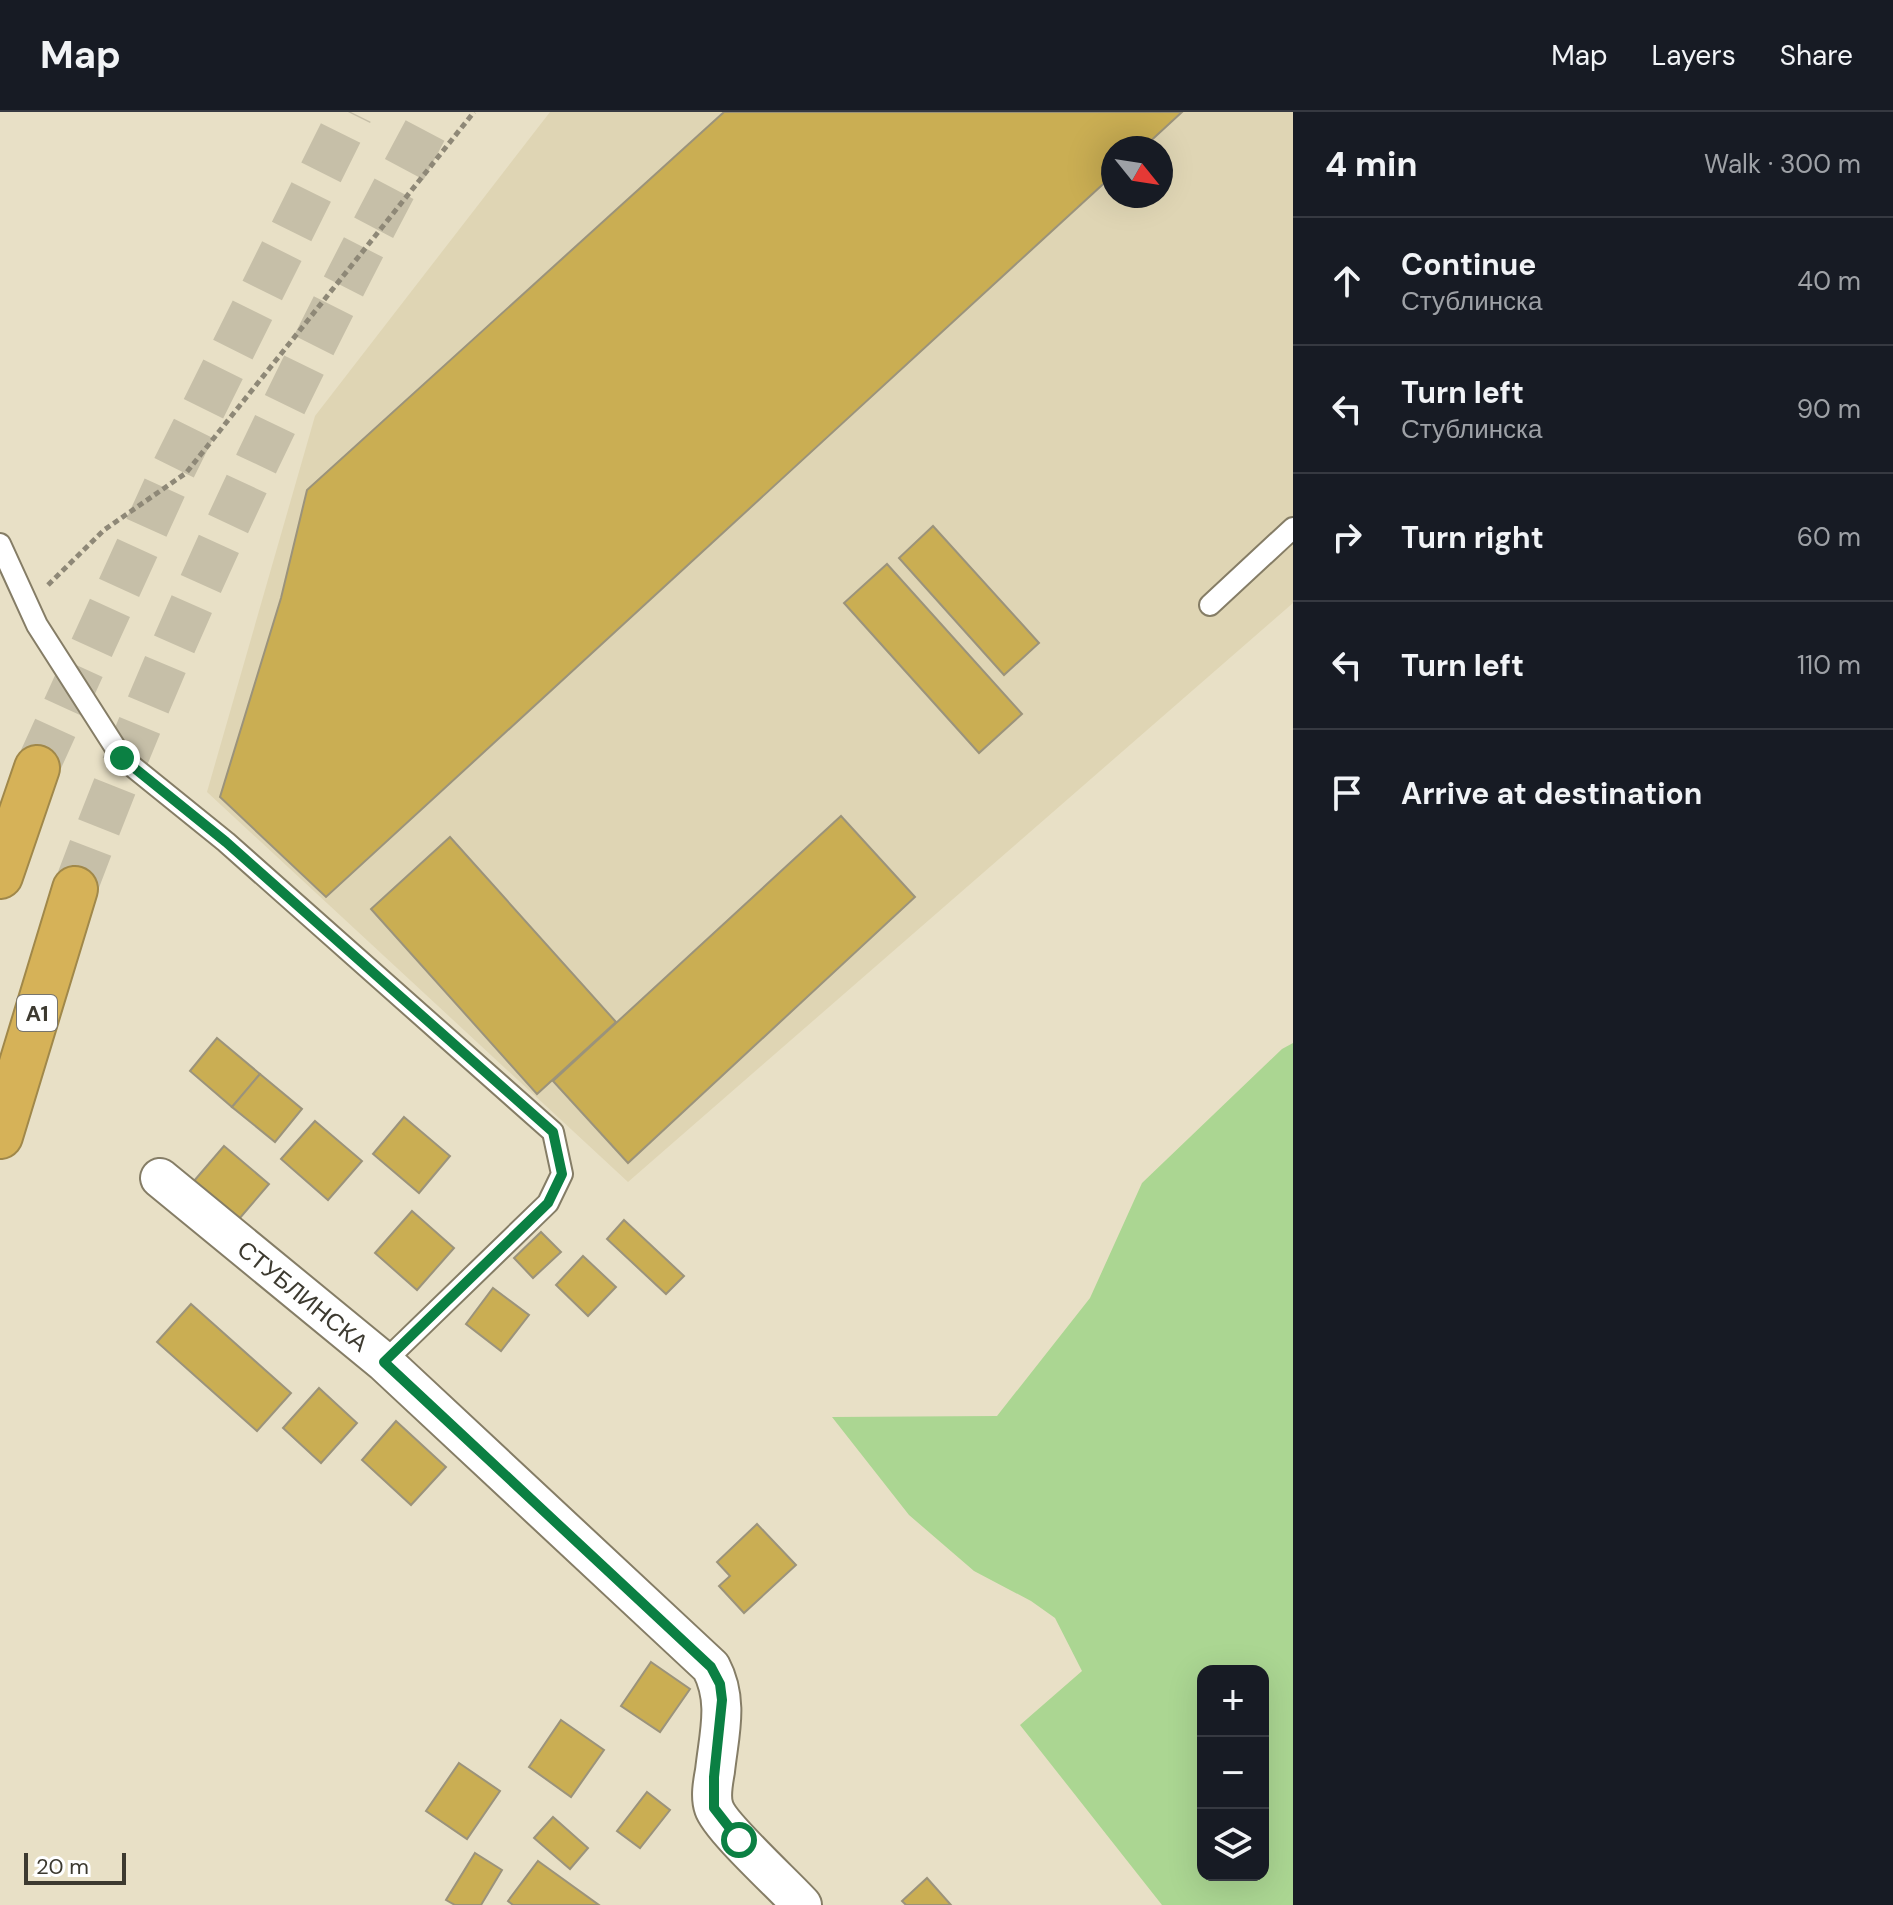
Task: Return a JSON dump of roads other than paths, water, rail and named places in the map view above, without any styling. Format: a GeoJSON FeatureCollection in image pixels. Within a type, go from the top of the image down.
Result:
{"type":"FeatureCollection","features":[{"type":"Feature","properties":{"kind":"highway"},"geometry":{"type":"LineString","coordinates":[[0,876],[37,768]]}},
{"type":"Feature","properties":{"kind":"highway","name":"A1"},"geometry":{"type":"LineString","coordinates":[[0,1136],[75,889]]}},
{"type":"Feature","properties":{"kind":"street","name":"СТУБЛИНСКА"},"geometry":{"type":"LineString","coordinates":[[160,1178],[384,1362],[711,1667],[720,1684],[722,1700],[714,1808],[791,1901]]}},
{"type":"Feature","properties":{"kind":"lane"},"geometry":{"type":"LineString","coordinates":[[1210,605],[1293,528]]}},
{"type":"Feature","properties":{"kind":"lane"},"geometry":{"type":"LineString","coordinates":[[0,544],[37,625],[122,758],[226,842],[553,1132],[562,1174],[548,1203],[384,1362]]}},
{"type":"Feature","properties":{"kind":"tunnel"},"geometry":{"type":"LineString","coordinates":[[37,768],[170,476],[351,112]]}},
{"type":"Feature","properties":{"kind":"tunnel"},"geometry":{"type":"LineString","coordinates":[[75,889],[197,591],[288,398],[435,112]]}}]}
